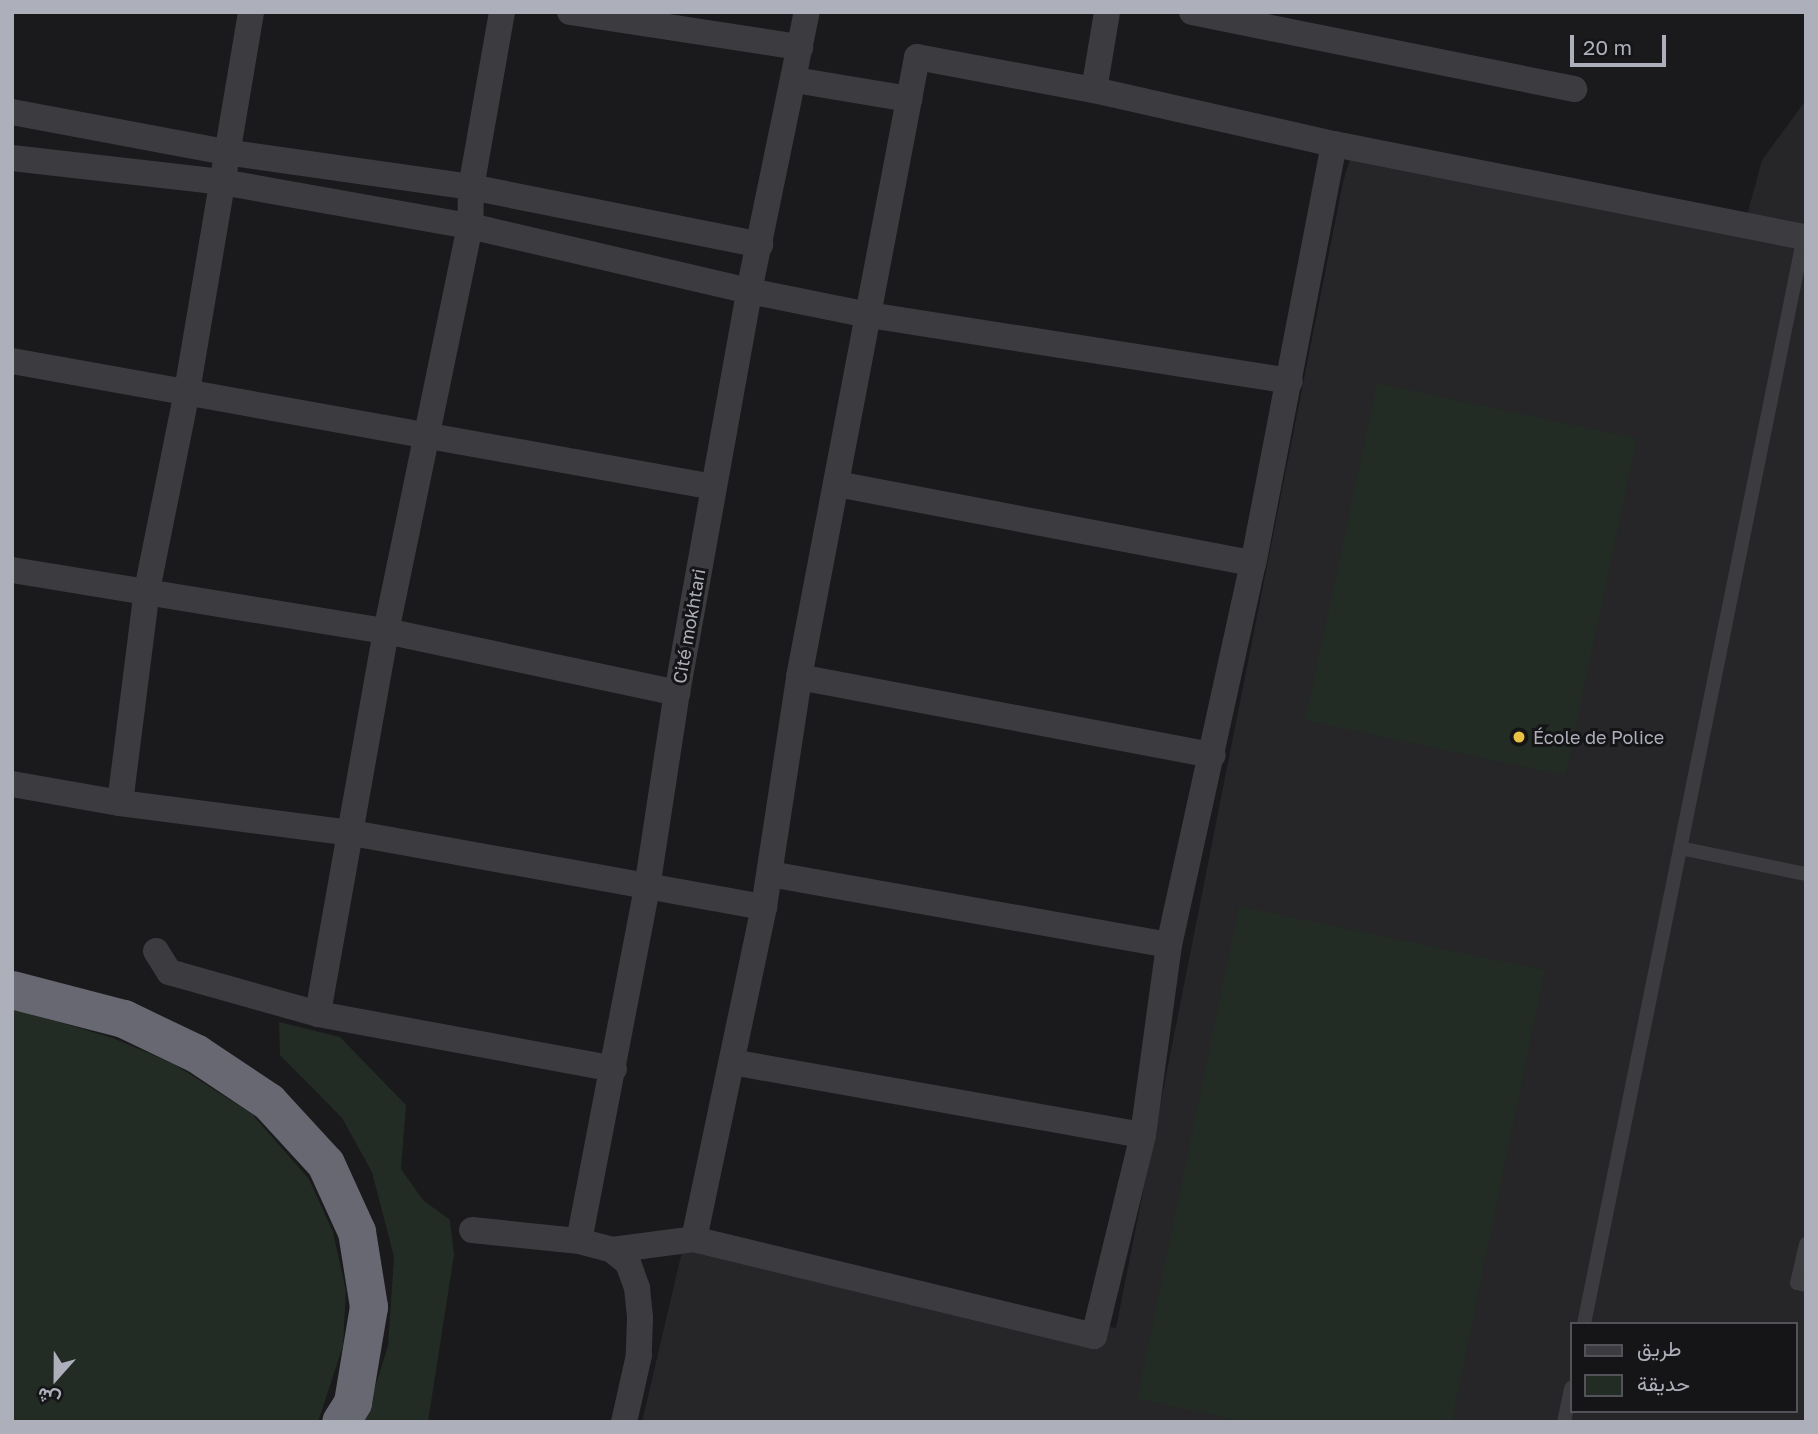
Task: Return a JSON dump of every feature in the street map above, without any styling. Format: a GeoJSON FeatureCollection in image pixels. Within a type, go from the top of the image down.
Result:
{"type":"FeatureCollection","features":[{"type":"Feature","properties":{"kind":"highway"},"geometry":{"type":"LineString","coordinates":[[12,990],[124,1019],[197,1054],[270,1102],[326,1164],[357,1232],[369,1307],[354,1403],[341,1422]]}},
{"type":"Feature","properties":{"kind":"street"},"geometry":{"type":"LineString","coordinates":[[120,803],[147,590],[187,391],[225,152],[251,12]]}},
{"type":"Feature","properties":{"kind":"street"},"geometry":{"type":"LineString","coordinates":[[318,1014],[386,631],[470,226],[471,187],[502,12]]}},
{"type":"Feature","properties":{"kind":"street"},"geometry":{"type":"LineString","coordinates":[[570,12],[800,47]]}},
{"type":"Feature","properties":{"kind":"street","name":"Cité mokhtari"},"geometry":{"type":"LineString","coordinates":[[579,1241],[647,888],[677,693],[749,291],[807,12]]}},
{"type":"Feature","properties":{"kind":"street"},"geometry":{"type":"LineString","coordinates":[[1094,90],[1107,12]]}},
{"type":"Feature","properties":{"kind":"street"},"geometry":{"type":"LineString","coordinates":[[1192,12],[1574,89]]}},
{"type":"Feature","properties":{"kind":"street"},"geometry":{"type":"LineString","coordinates":[[694,1239],[764,907],[799,677],[916,57],[1094,90],[1334,144],[1805,231]]}},
{"type":"Feature","properties":{"kind":"street"},"geometry":{"type":"LineString","coordinates":[[794,80],[909,99]]}},
{"type":"Feature","properties":{"kind":"street"},"geometry":{"type":"LineString","coordinates":[[12,112],[225,152],[471,187],[760,245]]}},
{"type":"Feature","properties":{"kind":"street"},"geometry":{"type":"LineString","coordinates":[[472,1230],[579,1241],[612,1250],[694,1239],[1094,1336],[1143,1135],[1168,945],[1213,755],[1253,563],[1334,144]]}},
{"type":"Feature","properties":{"kind":"street"},"geometry":{"type":"LineString","coordinates":[[12,158],[222,182],[470,226],[749,291],[869,315],[1290,381]]}},
{"type":"Feature","properties":{"kind":"street"},"geometry":{"type":"LineString","coordinates":[[12,361],[714,487]]}},
{"type":"Feature","properties":{"kind":"street"},"geometry":{"type":"LineString","coordinates":[[837,484],[1253,563]]}},
{"type":"Feature","properties":{"kind":"street"},"geometry":{"type":"LineString","coordinates":[[12,570],[386,631],[677,693]]}},
{"type":"Feature","properties":{"kind":"street"},"geometry":{"type":"LineString","coordinates":[[799,677],[1213,755]]}},
{"type":"Feature","properties":{"kind":"street"},"geometry":{"type":"LineString","coordinates":[[12,784],[120,803],[352,832],[647,888],[764,907]]}},
{"type":"Feature","properties":{"kind":"street"},"geometry":{"type":"LineString","coordinates":[[770,874],[1168,945]]}},
{"type":"Feature","properties":{"kind":"street"},"geometry":{"type":"LineString","coordinates":[[156,951],[169,972],[318,1014],[614,1069]]}},
{"type":"Feature","properties":{"kind":"street"},"geometry":{"type":"LineString","coordinates":[[732,1062],[1143,1135]]}},
{"type":"Feature","properties":{"kind":"street"},"geometry":{"type":"LineString","coordinates":[[612,1250],[628,1263],[637,1288],[640,1318],[639,1354],[624,1422]]}},
{"type":"Feature","properties":{"kind":"lane"},"geometry":{"type":"LineString","coordinates":[[1584,1322],[1805,231]]}},
{"type":"Feature","properties":{"kind":"lane"},"geometry":{"type":"LineString","coordinates":[[1680,848],[1806,874]]}},
{"type":"Feature","properties":{"kind":"lane"},"geometry":{"type":"LineString","coordinates":[[1806,1244],[1797,1283],[1806,1285]]}},
{"type":"Feature","properties":{"kind":"lane"},"geometry":{"type":"LineString","coordinates":[[1564,1422],[1570,1393]]}},
{"type":"Feature","properties":{"kind":"shaded area","name":"École de Police"},"geometry":{"type":"Polygon","coordinates":[[[1806,100],[1806,1422],[642,1422],[684,1243],[1116,1328],[1343,182],[1350,159],[1743,230],[1762,160],[1806,100]]]}},
{"type":"Feature","properties":{"kind":"green space"},"geometry":{"type":"Polygon","coordinates":[[[1377,383],[1637,438],[1565,776],[1305,720],[1377,383]]]}},
{"type":"Feature","properties":{"kind":"green space"},"geometry":{"type":"Polygon","coordinates":[[[1239,906],[1545,970],[1452,1422],[1245,1422],[1137,1399],[1239,906]]]}},
{"type":"Feature","properties":{"kind":"green space"},"geometry":{"type":"Polygon","coordinates":[[[12,1008],[113,1038],[174,1064],[252,1114],[309,1179],[333,1232],[346,1291],[343,1346],[318,1422],[12,1422],[12,1008]]]}},
{"type":"Feature","properties":{"kind":"green space"},"geometry":{"type":"Polygon","coordinates":[[[279,1022],[340,1037],[406,1105],[401,1169],[423,1200],[450,1220],[454,1255],[428,1422],[364,1422],[388,1346],[394,1257],[372,1172],[342,1118],[280,1055],[279,1022]]]}},
{"type":"Feature","properties":{"kind":"place","name":"École de Police"},"geometry":{"type":"Point","coordinates":[1519,737]}}]}
